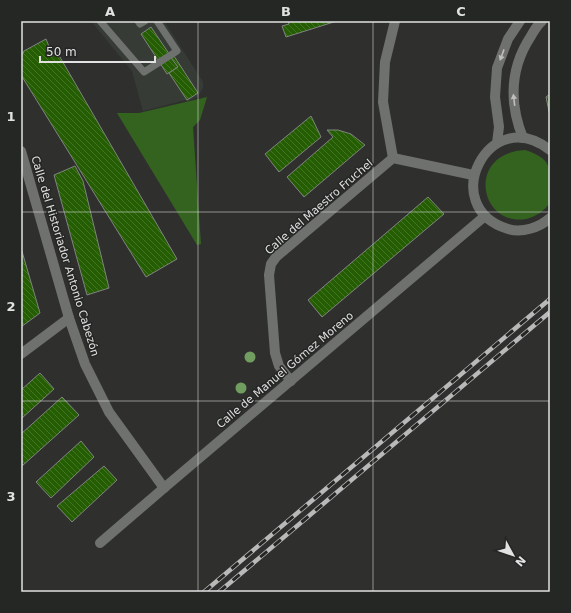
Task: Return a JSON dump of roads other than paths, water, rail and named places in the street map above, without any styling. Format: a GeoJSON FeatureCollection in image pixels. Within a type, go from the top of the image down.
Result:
{"type":"FeatureCollection","features":[{"type":"Feature","properties":{"kind":"street"},"geometry":{"type":"LineString","coordinates":[[395,21],[385,62],[383,102],[393,158],[473,175]]}},
{"type":"Feature","properties":{"kind":"street"},"geometry":{"type":"LineString","coordinates":[[497,143],[499,128],[495,98],[497,68],[508,39],[520,21]]}},
{"type":"Feature","properties":{"kind":"street"},"geometry":{"type":"LineString","coordinates":[[522,138],[517,123],[513,96],[515,70],[525,46],[542,21]]}},
{"type":"Feature","properties":{"kind":"street"},"geometry":{"type":"LineString","coordinates":[[550,149],[537,141],[522,138],[509,139],[497,143],[482,157],[473,175],[473,190],[477,204],[485,216],[496,224],[509,229],[523,230],[537,227],[550,218]]}},
{"type":"Feature","properties":{"kind":"street","name":"Calle del Historiador Antonio Cabezón"},"geometry":{"type":"LineString","coordinates":[[21,151],[69,318],[85,364],[109,412],[164,488]]}},
{"type":"Feature","properties":{"kind":"street","name":"Calle del Maestro Fruchel"},"geometry":{"type":"LineString","coordinates":[[291,380],[279,366],[275,353],[269,275],[271,264],[276,257],[393,158]]}},
{"type":"Feature","properties":{"kind":"street","name":"Calle de Manuel Gómez Moreno"},"geometry":{"type":"LineString","coordinates":[[100,543],[485,216]]}},
{"type":"Feature","properties":{"kind":"street"},"geometry":{"type":"LineString","coordinates":[[21,354],[69,318]]}},
{"type":"Feature","properties":{"kind":"lane"},"geometry":{"type":"LineString","coordinates":[[100,21],[144,72],[176,52],[157,21]]}},
{"type":"Feature","properties":{"kind":"lane"},"geometry":{"type":"LineString","coordinates":[[138,21],[140,24],[146,21]]}},
{"type":"Feature","properties":{"kind":"railway"},"geometry":{"type":"LineString","coordinates":[[204,592],[550,299]]}},
{"type":"Feature","properties":{"kind":"railway"},"geometry":{"type":"LineString","coordinates":[[219,592],[550,312]]}}]}
